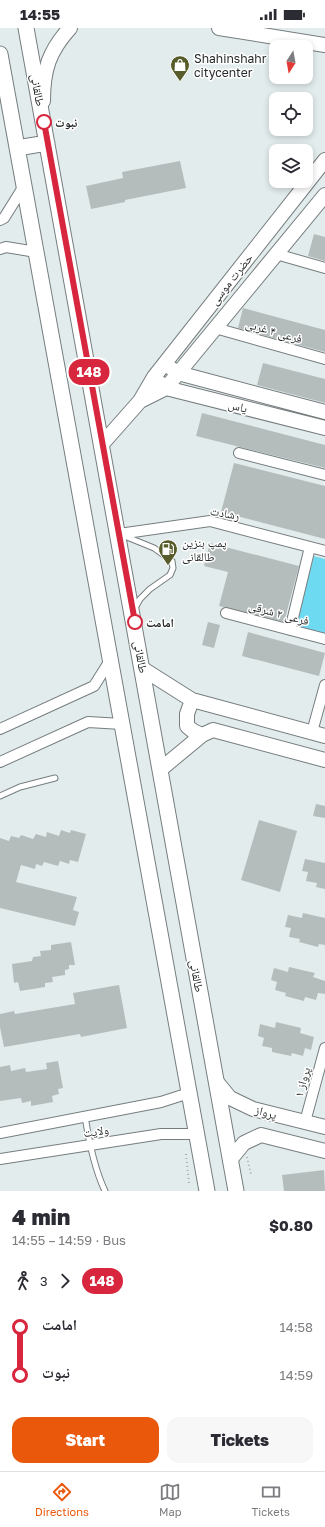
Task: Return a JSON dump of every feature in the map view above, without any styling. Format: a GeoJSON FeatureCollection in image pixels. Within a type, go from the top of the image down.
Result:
{"type":"FeatureCollection","features":[{"type":"Feature","properties":{"kind":"main road","name":"طالقانی"},"geometry":{"type":"LineString","coordinates":[[26,28],[119,534],[236,1191]]}},
{"type":"Feature","properties":{"kind":"main road"},"geometry":{"type":"LineString","coordinates":[[0,54],[207,1191]]}},
{"type":"Feature","properties":{"kind":"main road"},"geometry":{"type":"LineString","coordinates":[[17,148],[48,143]]}},
{"type":"Feature","properties":{"kind":"street"},"geometry":{"type":"LineString","coordinates":[[42,115],[43,87],[46,66],[57,42],[70,28]]}},
{"type":"Feature","properties":{"kind":"street"},"geometry":{"type":"LineString","coordinates":[[219,28],[325,45]]}},
{"type":"Feature","properties":{"kind":"street","name":"حضرت موسی"},"geometry":{"type":"LineString","coordinates":[[102,444],[140,401],[154,377],[325,160]]}},
{"type":"Feature","properties":{"kind":"street"},"geometry":{"type":"LineString","coordinates":[[0,220],[4,218],[24,186]]}},
{"type":"Feature","properties":{"kind":"street","name":"حضرت موسی"},"geometry":{"type":"LineString","coordinates":[[140,401],[166,388],[325,195]]}},
{"type":"Feature","properties":{"kind":"street"},"geometry":{"type":"LineString","coordinates":[[0,248],[6,247],[36,252]]}},
{"type":"Feature","properties":{"kind":"street"},"geometry":{"type":"LineString","coordinates":[[276,254],[325,268]]}},
{"type":"Feature","properties":{"kind":"street","name":"فرعی ۴ غربی"},"geometry":{"type":"LineString","coordinates":[[215,328],[325,359]]}},
{"type":"Feature","properties":{"kind":"street","name":"یاس"},"geometry":{"type":"LineString","coordinates":[[165,364],[178,373],[325,412]]}},
{"type":"Feature","properties":{"kind":"street","name":"یاس"},"geometry":{"type":"LineString","coordinates":[[154,377],[166,388],[325,428]]}},
{"type":"Feature","properties":{"kind":"street"},"geometry":{"type":"LineString","coordinates":[[239,452],[325,475]]}},
{"type":"Feature","properties":{"kind":"street","name":"رشادت"},"geometry":{"type":"LineString","coordinates":[[119,534],[210,521],[325,550]]}},
{"type":"Feature","properties":{"kind":"street"},"geometry":{"type":"LineString","coordinates":[[290,630],[310,547]]}},
{"type":"Feature","properties":{"kind":"street","name":"فرعی ۲ شرقی"},"geometry":{"type":"LineString","coordinates":[[226,613],[325,639]]}},
{"type":"Feature","properties":{"kind":"street"},"geometry":{"type":"LineString","coordinates":[[0,729],[94,686],[111,660]]}},
{"type":"Feature","properties":{"kind":"street"},"geometry":{"type":"LineString","coordinates":[[143,669],[192,700],[318,734],[325,685]]}},
{"type":"Feature","properties":{"kind":"street"},"geometry":{"type":"LineString","coordinates":[[192,700],[187,714],[187,726],[193,732],[202,735]]}},
{"type":"Feature","properties":{"kind":"street"},"geometry":{"type":"LineString","coordinates":[[0,762],[88,722],[122,724]]}},
{"type":"Feature","properties":{"kind":"street"},"geometry":{"type":"LineString","coordinates":[[160,769],[202,735],[213,730],[325,760]]}},
{"type":"Feature","properties":{"kind":"street","name":"پرواز ۱"},"geometry":{"type":"LineString","coordinates":[[305,1122],[325,1048]]}},
{"type":"Feature","properties":{"kind":"street","name":"پرواز"},"geometry":{"type":"LineString","coordinates":[[216,1081],[230,1098],[253,1109],[325,1128]]}},
{"type":"Feature","properties":{"kind":"street","name":"ولایت"},"geometry":{"type":"LineString","coordinates":[[0,1133],[161,1102],[189,1093]]}},
{"type":"Feature","properties":{"kind":"street","name":"ولایت"},"geometry":{"type":"LineString","coordinates":[[0,1159],[90,1145],[135,1140],[161,1134],[196,1134]]}},
{"type":"Feature","properties":{"kind":"street","name":"پرواز"},"geometry":{"type":"LineString","coordinates":[[230,1160],[244,1143],[261,1135],[325,1151]]}},
{"type":"Feature","properties":{"kind":"lane"},"geometry":{"type":"LineString","coordinates":[[119,534],[154,548],[172,561],[170,575],[150,589],[140,599],[133,613]]}},
{"type":"Feature","properties":{"kind":"lane"},"geometry":{"type":"LineString","coordinates":[[0,796],[20,787],[55,778]]}},
{"type":"Feature","properties":{"kind":"lane"},"geometry":{"type":"LineString","coordinates":[[85,1116],[90,1145],[105,1191]]}},
{"type":"Feature","properties":{"kind":"path"},"geometry":{"type":"LineString","coordinates":[[250,1166],[251,1174]]}},
{"type":"Feature","properties":{"kind":"path"},"geometry":{"type":"LineString","coordinates":[[189,1171],[189,1183]]}},
{"type":"Feature","properties":{"kind":"shaded area"},"geometry":{"type":"Polygon","coordinates":[[[314,556],[325,559],[325,634],[295,626],[314,556]]]}},
{"type":"Feature","properties":{"kind":"building"},"geometry":{"type":"Polygon","coordinates":[[[180,161],[186,188],[125,200],[125,202],[91,209],[86,186],[123,178],[122,172],[180,161]]]}},
{"type":"Feature","properties":{"kind":"building"},"geometry":{"type":"Polygon","coordinates":[[[314,234],[325,237],[325,261],[308,256],[314,234]]]}},
{"type":"Feature","properties":{"kind":"building"},"geometry":{"type":"Polygon","coordinates":[[[243,308],[325,330],[325,352],[238,328],[243,308]]]}},
{"type":"Feature","properties":{"kind":"building"},"geometry":{"type":"Polygon","coordinates":[[[263,363],[325,379],[325,403],[257,385],[263,363]]]}},
{"type":"Feature","properties":{"kind":"building"},"geometry":{"type":"Polygon","coordinates":[[[202,413],[325,445],[325,468],[196,436],[202,413]]]}},
{"type":"Feature","properties":{"kind":"building"},"geometry":{"type":"Polygon","coordinates":[[[234,463],[325,486],[325,539],[221,512],[234,463]]]}},
{"type":"Feature","properties":{"kind":"building"},"geometry":{"type":"Polygon","coordinates":[[[210,543],[299,566],[284,622],[219,606],[228,572],[204,566],[210,543]]]}},
{"type":"Feature","properties":{"kind":"building"},"geometry":{"type":"Polygon","coordinates":[[[208,622],[220,625],[214,648],[202,645],[208,622]]]}},
{"type":"Feature","properties":{"kind":"building"},"geometry":{"type":"Polygon","coordinates":[[[248,632],[325,653],[319,676],[242,656],[248,632]]]}},
{"type":"Feature","properties":{"kind":"building"},"geometry":{"type":"Polygon","coordinates":[[[316,804],[325,806],[325,818],[313,816],[316,804]]]}},
{"type":"Feature","properties":{"kind":"building"},"geometry":{"type":"Polygon","coordinates":[[[259,820],[297,831],[280,892],[241,880],[259,820]]]}},
{"type":"Feature","properties":{"kind":"building"},"geometry":{"type":"Polygon","coordinates":[[[61,830],[70,833],[71,830],[86,834],[78,862],[70,860],[69,864],[60,861],[58,866],[44,862],[42,866],[36,864],[35,869],[21,865],[16,882],[77,897],[73,910],[79,912],[75,926],[0,908],[0,838],[9,841],[11,836],[19,838],[21,835],[33,839],[36,834],[46,837],[47,832],[59,836],[61,830]]]}},
{"type":"Feature","properties":{"kind":"building"},"geometry":{"type":"Polygon","coordinates":[[[305,859],[325,863],[325,889],[316,887],[317,883],[306,881],[308,872],[302,871],[305,859]]]}},
{"type":"Feature","properties":{"kind":"building"},"geometry":{"type":"Polygon","coordinates":[[[303,913],[325,918],[325,945],[319,944],[318,947],[299,942],[300,939],[289,937],[291,928],[285,927],[288,915],[302,918],[303,913]]]}},
{"type":"Feature","properties":{"kind":"building"},"geometry":{"type":"Polygon","coordinates":[[[71,942],[75,965],[69,965],[69,969],[65,970],[65,975],[52,977],[53,982],[45,983],[45,987],[20,991],[18,982],[14,983],[12,964],[32,961],[33,957],[41,956],[40,951],[51,950],[51,945],[71,942]]]}},
{"type":"Feature","properties":{"kind":"building"},"geometry":{"type":"Polygon","coordinates":[[[289,967],[315,973],[313,977],[325,981],[325,994],[318,993],[316,1000],[305,997],[304,1001],[285,996],[286,993],[275,990],[277,982],[271,980],[274,968],[288,972],[289,967]]]}},
{"type":"Feature","properties":{"kind":"building"},"geometry":{"type":"Polygon","coordinates":[[[119,985],[127,1028],[81,1037],[80,1034],[4,1047],[0,1027],[0,1014],[14,1011],[15,1014],[75,1004],[73,993],[119,985]]]}},
{"type":"Feature","properties":{"kind":"building"},"geometry":{"type":"Polygon","coordinates":[[[276,1022],[301,1028],[300,1033],[314,1037],[311,1050],[305,1048],[303,1056],[292,1053],[291,1056],[272,1052],[272,1048],[262,1046],[264,1038],[258,1036],[260,1024],[275,1028],[276,1022]]]}},
{"type":"Feature","properties":{"kind":"building"},"geometry":{"type":"Polygon","coordinates":[[[58,1061],[63,1088],[58,1089],[59,1094],[52,1096],[53,1102],[31,1106],[31,1101],[22,1103],[21,1098],[0,1101],[0,1067],[10,1065],[11,1071],[25,1068],[26,1072],[47,1069],[46,1063],[58,1061]]]}},
{"type":"Feature","properties":{"kind":"building"},"geometry":{"type":"Polygon","coordinates":[[[324,1170],[325,1191],[284,1191],[282,1175],[324,1170]]]}},
{"type":"Feature","properties":{"kind":"bus line","name":"148"},"geometry":{"type":"LineString","coordinates":[[44,122],[135,622]]}},
{"type":"Feature","properties":{"kind":"place","name":"Shahinshahr citycenter"},"geometry":{"type":"Point","coordinates":[180,82]}},
{"type":"Feature","properties":{"kind":"place","name":"نبوت"},"geometry":{"type":"Point","coordinates":[44,122]}},
{"type":"Feature","properties":{"kind":"place","name":"پمپ بنزین طالقانی"},"geometry":{"type":"Point","coordinates":[168,566]}},
{"type":"Feature","properties":{"kind":"place","name":"امامت"},"geometry":{"type":"Point","coordinates":[135,622]}}]}
